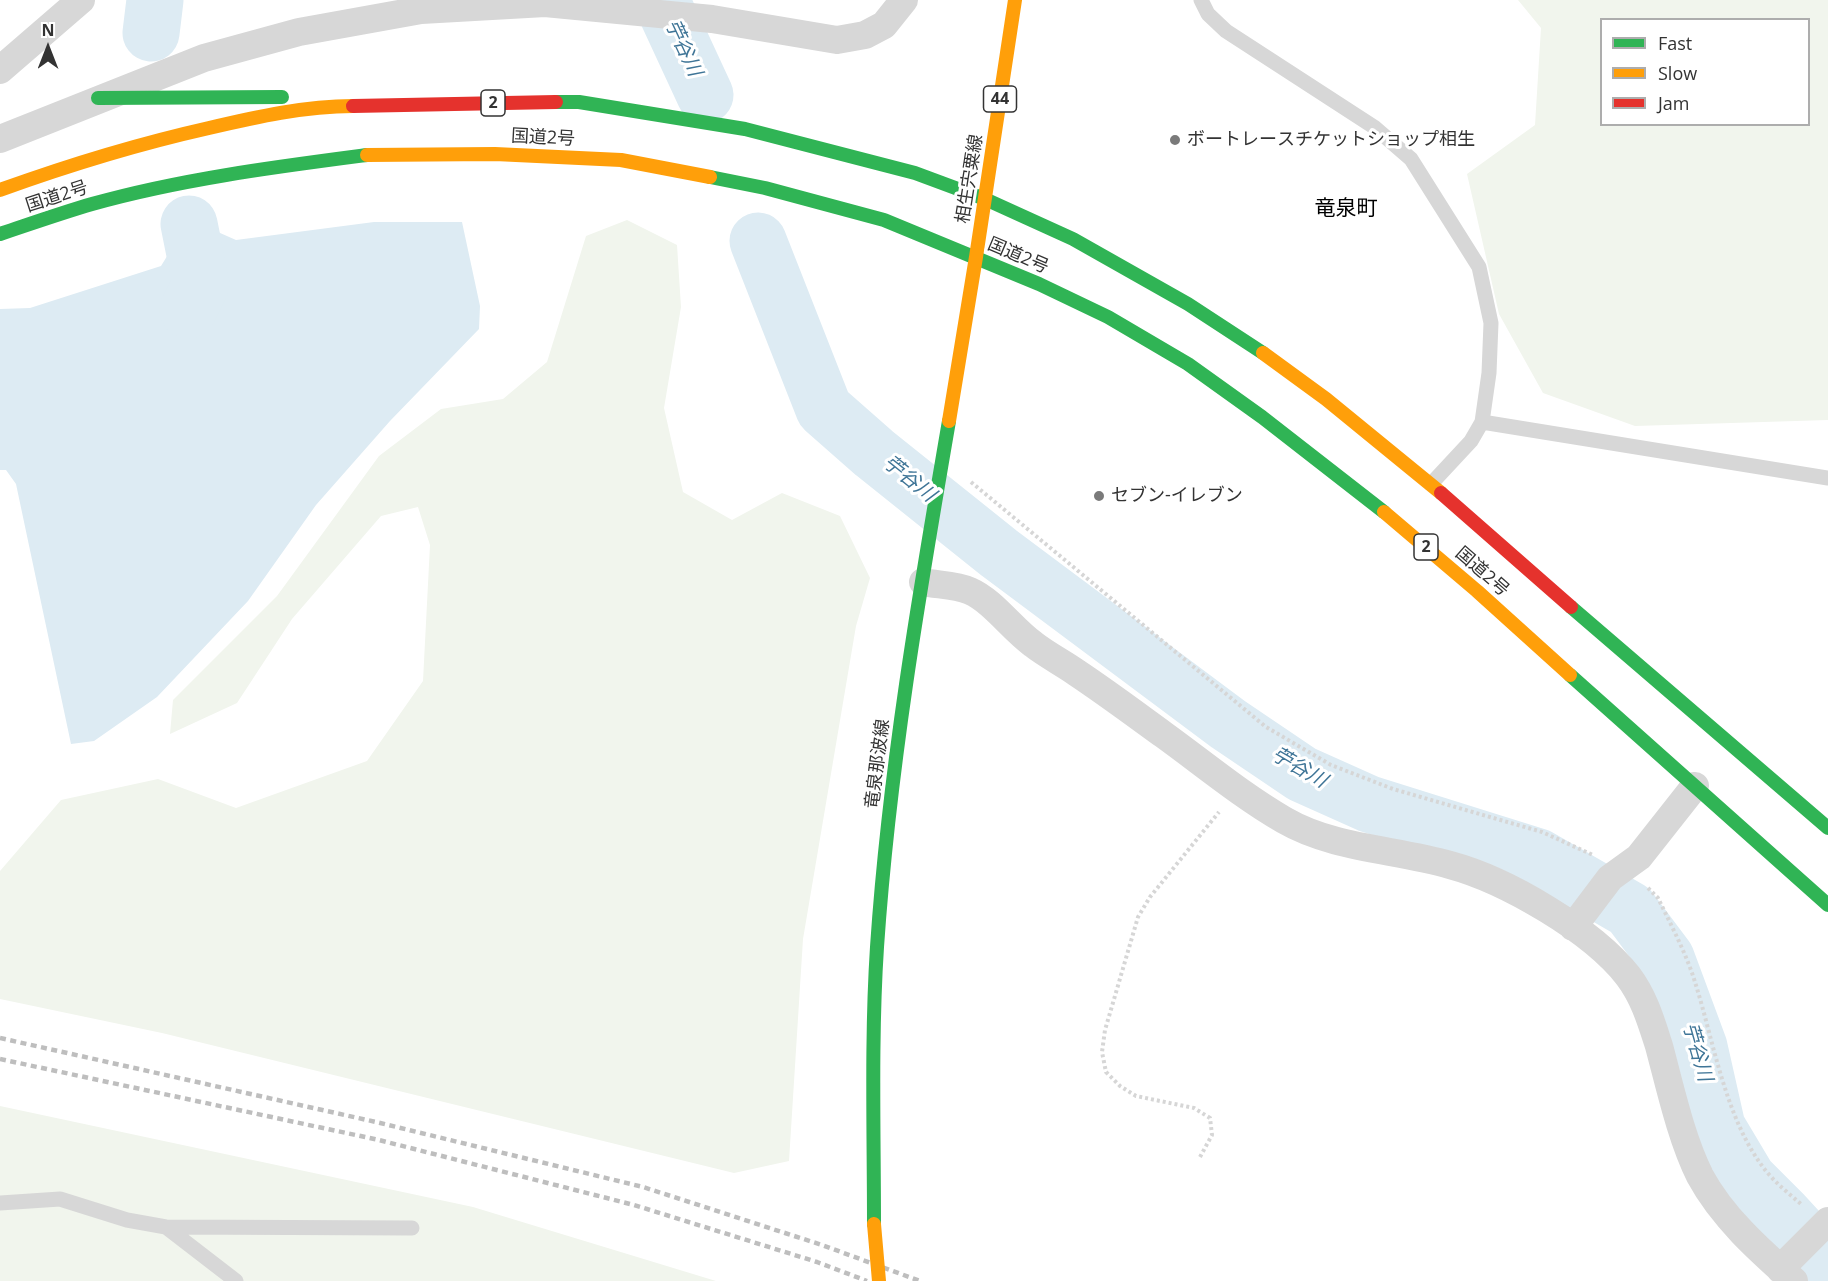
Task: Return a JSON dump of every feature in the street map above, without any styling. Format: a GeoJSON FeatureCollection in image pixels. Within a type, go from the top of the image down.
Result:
{"type":"FeatureCollection","features":[{"type":"Feature","properties":{"kind":"main road","name":"相生宍粟線"},"geometry":{"type":"LineString","coordinates":[[976,257],[1015,0]]}},
{"type":"Feature","properties":{"kind":"main road"},"geometry":{"type":"LineString","coordinates":[[485,89],[518,91],[579,102]]}},
{"type":"Feature","properties":{"kind":"main road"},"geometry":{"type":"LineString","coordinates":[[98,98],[265,98],[299,95]]}},
{"type":"Feature","properties":{"kind":"main road","name":"国道2号"},"geometry":{"type":"LineString","coordinates":[[0,190],[65,166],[173,136],[247,119],[333,106],[579,102],[744,129],[915,173],[985,198],[1094,250],[1205,315],[1259,350],[1326,399],[1431,484],[1652,678],[1828,828]]}},
{"type":"Feature","properties":{"kind":"main road","name":"国道2号"},"geometry":{"type":"LineString","coordinates":[[0,234],[92,204],[174,185],[257,169],[370,155],[495,154],[621,160],[765,188],[884,220],[1039,284],[1108,317],[1188,364],[1262,417],[1356,489],[1478,591],[1828,905]]}},
{"type":"Feature","properties":{"kind":"main road","name":"竜泉那波線"},"geometry":{"type":"LineString","coordinates":[[879,1281],[874,1224],[874,1045],[880,914],[893,774],[976,257]]}},
{"type":"Feature","properties":{"kind":"street"},"geometry":{"type":"LineString","coordinates":[[0,70],[81,0]]}},
{"type":"Feature","properties":{"kind":"street"},"geometry":{"type":"LineString","coordinates":[[0,139],[98,98],[204,58],[299,32],[421,10],[545,3],[624,12],[707,10],[837,40],[865,35],[884,25],[904,0]]}},
{"type":"Feature","properties":{"kind":"street"},"geometry":{"type":"LineString","coordinates":[[923,582],[969,591],[988,604],[1032,644],[1076,672],[1191,754],[1237,791],[1288,822],[1326,838],[1450,865],[1492,880],[1577,921],[1628,976],[1644,1001],[1683,1132],[1700,1175],[1724,1211],[1752,1243],[1787,1270],[1824,1225]]}},
{"type":"Feature","properties":{"kind":"street"},"geometry":{"type":"LineString","coordinates":[[1577,921],[1616,873],[1639,857],[1695,786]]}},
{"type":"Feature","properties":{"kind":"lane"},"geometry":{"type":"LineString","coordinates":[[1201,0],[1208,14],[1226,31],[1374,127],[1411,159],[1479,267],[1491,323],[1489,373],[1482,422],[1471,441],[1431,484]]}},
{"type":"Feature","properties":{"kind":"lane"},"geometry":{"type":"LineString","coordinates":[[1482,422],[1828,478]]}},
{"type":"Feature","properties":{"kind":"lane"},"geometry":{"type":"LineString","coordinates":[[0,1203],[60,1199],[127,1220],[166,1227],[412,1228]]}},
{"type":"Feature","properties":{"kind":"lane"},"geometry":{"type":"LineString","coordinates":[[166,1227],[236,1281]]}},
{"type":"Feature","properties":{"kind":"path"},"geometry":{"type":"LineString","coordinates":[[943,458],[1266,727],[1331,765],[1393,789],[1542,832],[1616,873],[1641,881],[1658,898],[1694,980],[1724,1083],[1736,1118],[1752,1150],[1773,1180],[1824,1225]]}},
{"type":"Feature","properties":{"kind":"path"},"geometry":{"type":"LineString","coordinates":[[1200,1157],[1212,1135],[1210,1118],[1194,1108],[1136,1096],[1120,1086],[1106,1072],[1102,1052],[1104,1030],[1138,917],[1157,888],[1237,791]]}},
{"type":"Feature","properties":{"kind":"shaded area"},"geometry":{"type":"Polygon","coordinates":[[[1518,0],[1828,0],[1828,420],[1635,426],[1543,393],[1499,314],[1467,174],[1535,125],[1541,28],[1518,0]]]}},
{"type":"Feature","properties":{"kind":"shaded area"},"geometry":{"type":"Polygon","coordinates":[[[627,220],[677,245],[681,307],[664,408],[683,492],[732,520],[782,493],[840,516],[870,578],[856,626],[803,939],[789,1161],[734,1173],[162,1033],[0,999],[0,871],[61,800],[158,779],[236,808],[367,761],[423,681],[430,545],[418,507],[381,516],[292,619],[237,703],[170,734],[173,700],[277,596],[379,456],[441,409],[503,399],[547,362],[586,236],[627,220]]]}},
{"type":"Feature","properties":{"kind":"shaded area"},"geometry":{"type":"Polygon","coordinates":[[[374,222],[462,222],[480,306],[479,329],[390,421],[316,505],[248,601],[157,697],[94,741],[71,744],[16,484],[6,470],[0,470],[0,309],[30,308],[161,266],[177,240],[211,229],[236,240],[374,222]]]}},
{"type":"Feature","properties":{"kind":"shaded area"},"geometry":{"type":"Polygon","coordinates":[[[0,1106],[473,1207],[716,1281],[0,1281],[0,1106]]]}},
{"type":"Feature","properties":{"kind":"waterway"},"geometry":{"type":"LineString","coordinates":[[151,33],[155,0]]}},
{"type":"Feature","properties":{"kind":"waterway","name":"苧谷川"},"geometry":{"type":"LineString","coordinates":[[661,0],[705,95]]}},
{"type":"Feature","properties":{"kind":"waterway"},"geometry":{"type":"LineString","coordinates":[[188,310],[201,284],[189,224]]}},
{"type":"Feature","properties":{"kind":"waterway","name":"苧谷川"},"geometry":{"type":"LineString","coordinates":[[758,241],[824,409],[874,453],[999,553],[1228,724],[1302,774],[1369,804],[1538,857],[1630,910],[1666,958],[1699,1047],[1717,1127],[1748,1179],[1828,1263]]}},
{"type":"Feature","properties":{"kind":"railway"},"geometry":{"type":"LineString","coordinates":[[0,1038],[376,1122],[643,1187],[822,1245],[920,1281]]}},
{"type":"Feature","properties":{"kind":"railway"},"geometry":{"type":"LineString","coordinates":[[0,1059],[379,1140],[634,1205],[817,1262],[867,1281]]}},
{"type":"Feature","properties":{"kind":"traffic: fast"},"geometry":{"type":"LineString","coordinates":[[98,98],[282,97]]}},
{"type":"Feature","properties":{"kind":"traffic: fast"},"geometry":{"type":"LineString","coordinates":[[556,102],[579,102],[745,129],[915,173],[985,199],[1073,239],[1188,304],[1263,353]]}},
{"type":"Feature","properties":{"kind":"traffic: fast"},"geometry":{"type":"LineString","coordinates":[[0,234],[92,204],[160,187],[263,169],[367,155]]}},
{"type":"Feature","properties":{"kind":"traffic: fast"},"geometry":{"type":"LineString","coordinates":[[710,177],[765,188],[884,220],[1039,284],[1108,317],[1188,364],[1262,417],[1384,512]]}},
{"type":"Feature","properties":{"kind":"traffic: fast"},"geometry":{"type":"LineString","coordinates":[[874,1224],[874,1016],[882,881],[906,683],[949,421]]}},
{"type":"Feature","properties":{"kind":"traffic: fast"},"geometry":{"type":"LineString","coordinates":[[1571,607],[1828,828]]}},
{"type":"Feature","properties":{"kind":"traffic: fast"},"geometry":{"type":"LineString","coordinates":[[1570,675],[1828,905]]}},
{"type":"Feature","properties":{"kind":"traffic: slow"},"geometry":{"type":"LineString","coordinates":[[976,257],[1015,0]]}},
{"type":"Feature","properties":{"kind":"traffic: slow"},"geometry":{"type":"LineString","coordinates":[[0,190],[52,172],[182,134],[281,113],[353,106]]}},
{"type":"Feature","properties":{"kind":"traffic: slow"},"geometry":{"type":"LineString","coordinates":[[367,155],[495,154],[621,160],[710,177]]}},
{"type":"Feature","properties":{"kind":"traffic: slow"},"geometry":{"type":"LineString","coordinates":[[949,421],[976,257]]}},
{"type":"Feature","properties":{"kind":"traffic: slow"},"geometry":{"type":"LineString","coordinates":[[1263,353],[1326,399],[1441,493]]}},
{"type":"Feature","properties":{"kind":"traffic: slow"},"geometry":{"type":"LineString","coordinates":[[1384,512],[1477,591],[1570,675]]}},
{"type":"Feature","properties":{"kind":"traffic: slow"},"geometry":{"type":"LineString","coordinates":[[874,1224],[879,1281]]}},
{"type":"Feature","properties":{"kind":"traffic: jam"},"geometry":{"type":"LineString","coordinates":[[353,106],[556,102]]}},
{"type":"Feature","properties":{"kind":"traffic: jam"},"geometry":{"type":"LineString","coordinates":[[1441,493],[1571,607]]}},
{"type":"Feature","properties":{"kind":"place","name":"ボートレースチケットショップ相生"},"geometry":{"type":"Point","coordinates":[1175,140]}},
{"type":"Feature","properties":{"kind":"place","name":"セブン-イレブン"},"geometry":{"type":"Point","coordinates":[1099,496]}},
{"type":"Feature","properties":{"kind":"district","name":"竜泉町"},"geometry":{"type":"Point","coordinates":[1346,209]}}]}
